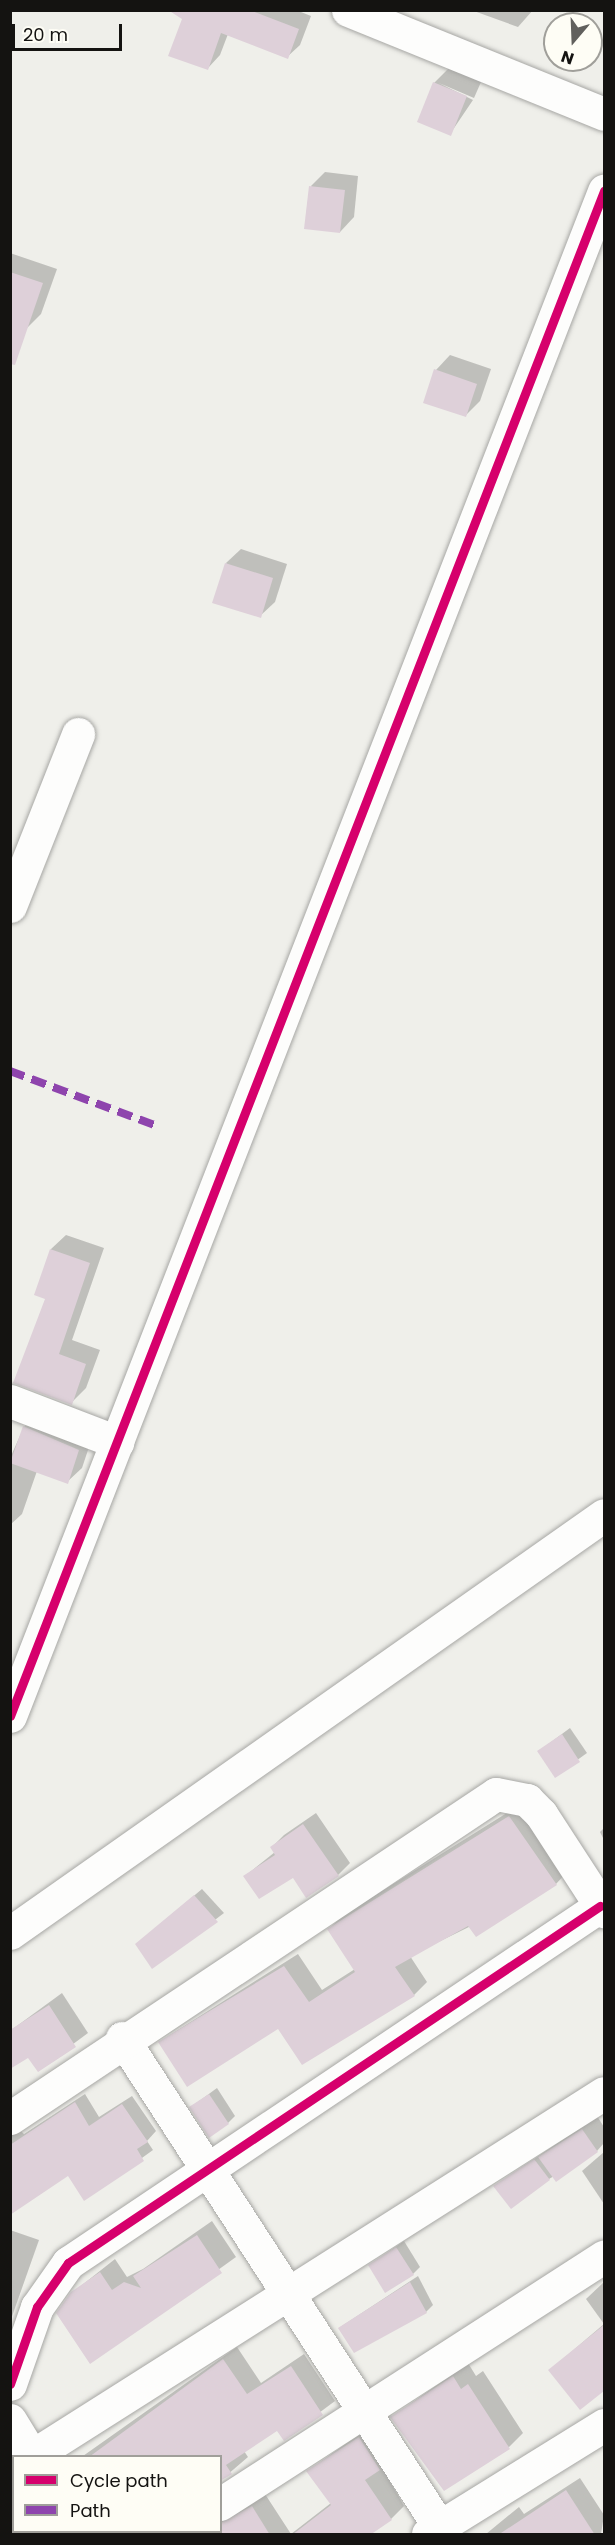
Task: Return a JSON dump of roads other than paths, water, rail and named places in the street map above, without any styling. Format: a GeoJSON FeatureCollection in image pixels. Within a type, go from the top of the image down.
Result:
{"type":"FeatureCollection","features":[{"type":"Feature","properties":{"kind":"street"},"geometry":{"type":"LineString","coordinates":[[348,10],[604,114]]}},
{"type":"Feature","properties":{"kind":"street"},"geometry":{"type":"LineString","coordinates":[[10,1716],[604,191]]}},
{"type":"Feature","properties":{"kind":"street"},"geometry":{"type":"LineString","coordinates":[[10,906],[78,735]]}},
{"type":"Feature","properties":{"kind":"street"},"geometry":{"type":"LineString","coordinates":[[10,1401],[117,1442]]}},
{"type":"Feature","properties":{"kind":"street"},"geometry":{"type":"LineString","coordinates":[[10,1933],[604,1515]]}},
{"type":"Feature","properties":{"kind":"street"},"geometry":{"type":"LineString","coordinates":[[10,2118],[122,2038],[496,1794],[527,1800],[541,1814],[602,1909],[207,2166],[68,2263],[37,2307],[10,2384]]}},
{"type":"Feature","properties":{"kind":"street"},"geometry":{"type":"LineString","coordinates":[[122,2038],[288,2290],[437,2532],[604,2425]]}},
{"type":"Feature","properties":{"kind":"street"},"geometry":{"type":"LineString","coordinates":[[35,2455],[288,2290],[604,2093]]}},
{"type":"Feature","properties":{"kind":"street"},"geometry":{"type":"LineString","coordinates":[[222,2503],[604,2257]]}},
{"type":"Feature","properties":{"kind":"street"},"geometry":{"type":"LineString","coordinates":[[10,2420],[31,2455]]}}]}
